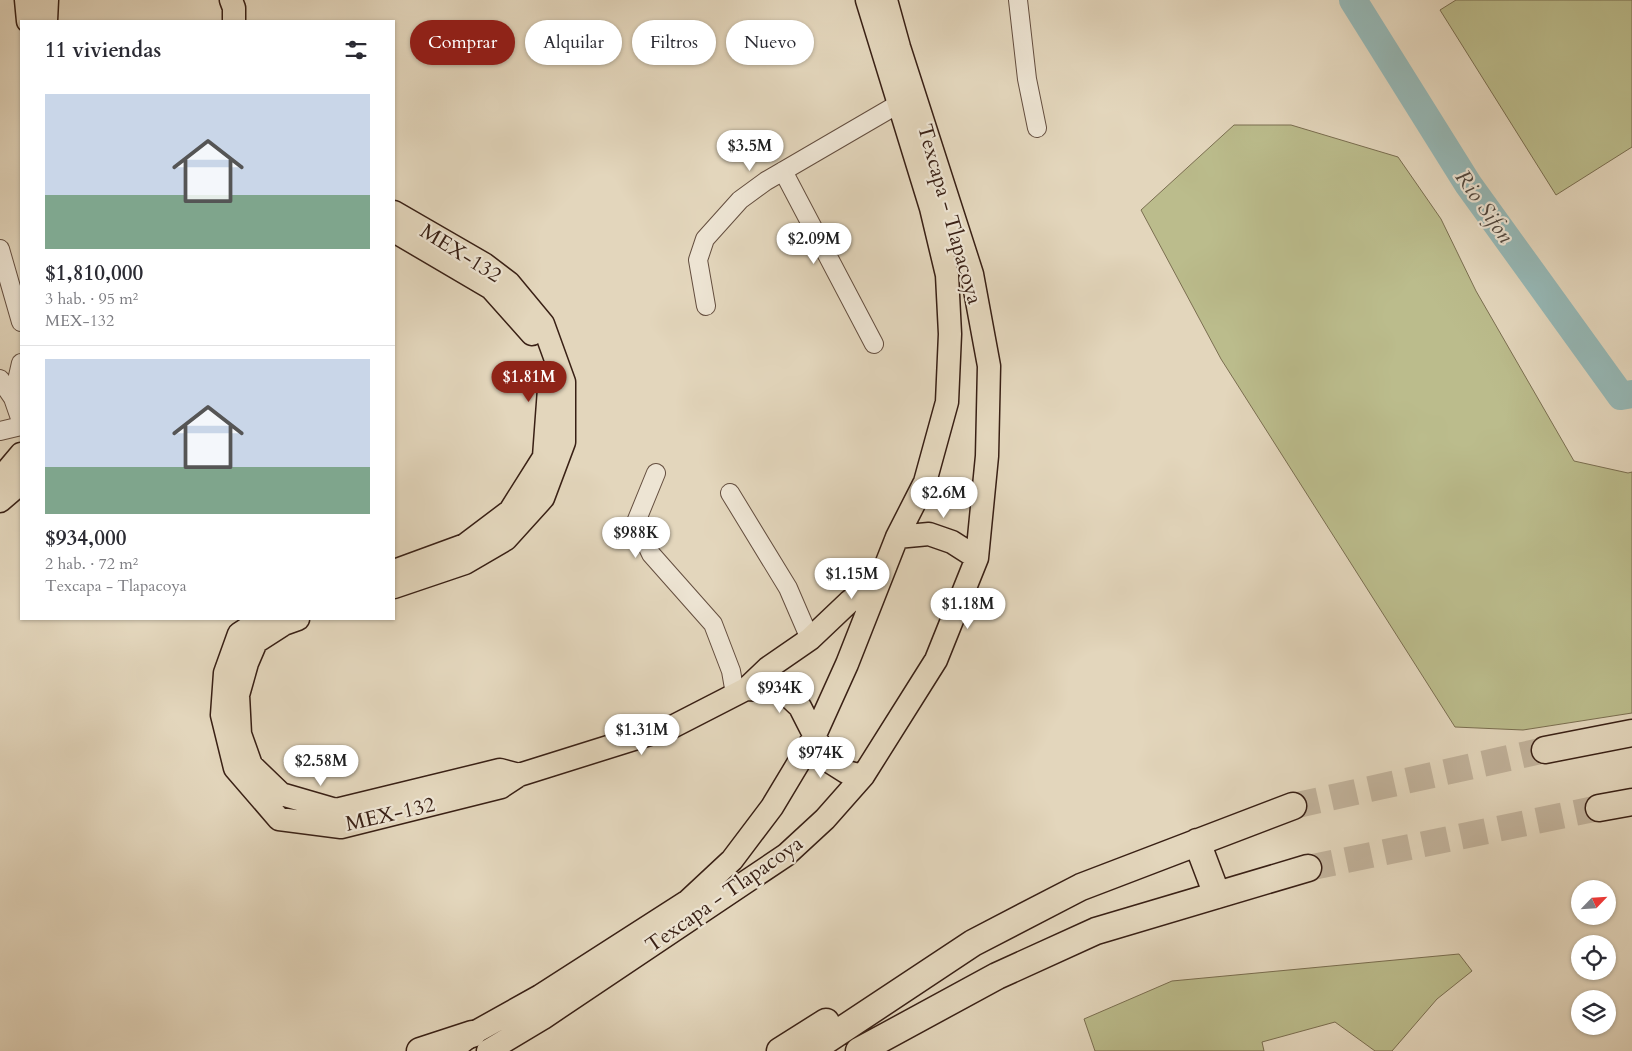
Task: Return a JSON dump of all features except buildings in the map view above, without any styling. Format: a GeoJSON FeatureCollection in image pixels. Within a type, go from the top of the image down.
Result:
{"type":"FeatureCollection","features":[{"type":"Feature","properties":{"kind":"highway"},"geometry":{"type":"LineString","coordinates":[[1545,750],[1632,732]]}},
{"type":"Feature","properties":{"kind":"highway"},"geometry":{"type":"LineString","coordinates":[[1599,808],[1632,802]]}},
{"type":"Feature","properties":{"kind":"highway"},"geometry":{"type":"LineString","coordinates":[[810,1051],[973,943],[1081,887],[1293,806]]}},
{"type":"Feature","properties":{"kind":"highway"},"geometry":{"type":"LineString","coordinates":[[1197,842],[1217,895]]}},
{"type":"Feature","properties":{"kind":"highway"},"geometry":{"type":"LineString","coordinates":[[859,1051],[997,976],[1096,931],[1308,868]]}},
{"type":"Feature","properties":{"kind":"highway"},"geometry":{"type":"LineString","coordinates":[[780,1051],[793,1041],[938,956],[973,943]]}},
{"type":"Feature","properties":{"kind":"highway"},"geometry":{"type":"LineString","coordinates":[[895,1051],[961,995]]}},
{"type":"Feature","properties":{"kind":"highway"},"geometry":{"type":"LineString","coordinates":[[420,1051],[480,1043]]}},
{"type":"Feature","properties":{"kind":"main road"},"geometry":{"type":"LineString","coordinates":[[26,0],[28,20]]}},
{"type":"Feature","properties":{"kind":"main road"},"geometry":{"type":"LineString","coordinates":[[46,20],[47,0]]}},
{"type":"Feature","properties":{"kind":"main road"},"geometry":{"type":"LineString","coordinates":[[231,0],[234,8],[234,20]]}},
{"type":"Feature","properties":{"kind":"main road"},"geometry":{"type":"LineString","coordinates":[[246,0],[246,20]]}},
{"type":"Feature","properties":{"kind":"main road","name":"Texcapa - Tlapacoya"},"geometry":{"type":"LineString","coordinates":[[480,1043],[540,996],[688,901],[732,860],[772,807],[814,737],[847,664],[897,537],[925,482],[947,402],[950,334],[947,275],[931,208],[867,0]]}},
{"type":"Feature","properties":{"kind":"main road","name":"Texcapa - Tlapacoya"},"geometry":{"type":"LineString","coordinates":[[451,1051],[480,1043],[543,1018],[786,855],[825,820],[863,776],[936,660],[977,558],[987,456],[989,366],[972,274],[899,47],[886,0]]}},
{"type":"Feature","properties":{"kind":"main road","name":"MEX-132"},"geometry":{"type":"LineString","coordinates":[[395,213],[484,264],[509,284],[543,324],[564,382],[564,442],[543,498],[506,539],[465,563],[395,587]]}},
{"type":"Feature","properties":{"kind":"main road","name":"MEX-132"},"geometry":{"type":"LineString","coordinates":[[395,232],[491,288],[532,334],[549,389],[544,457],[510,511],[465,545],[395,571]]}},
{"type":"Feature","properties":{"kind":"main road"},"geometry":{"type":"LineString","coordinates":[[0,479],[20,455]]}},
{"type":"Feature","properties":{"kind":"main road"},"geometry":{"type":"LineString","coordinates":[[0,501],[20,483]]}},
{"type":"Feature","properties":{"kind":"main road"},"geometry":{"type":"LineString","coordinates":[[897,537],[929,534],[952,542],[977,558]]}},
{"type":"Feature","properties":{"kind":"main road"},"geometry":{"type":"LineString","coordinates":[[741,691],[768,668],[810,639],[849,602],[881,577]]}},
{"type":"Feature","properties":{"kind":"main road","name":"MEX-132"},"geometry":{"type":"LineString","coordinates":[[260,620],[239,634],[225,673],[222,715],[236,768],[279,818],[341,827],[501,786],[519,775],[672,727],[741,691]]}},
{"type":"Feature","properties":{"kind":"main road","name":"MEX-132"},"geometry":{"type":"LineString","coordinates":[[295,620],[284,624],[256,642],[247,663],[238,695],[240,734],[251,766],[281,794],[336,810],[500,770],[519,775]]}},
{"type":"Feature","properties":{"kind":"main road"},"geometry":{"type":"LineString","coordinates":[[741,691],[782,691],[800,707],[827,760],[846,772],[863,776]]}},
{"type":"Feature","properties":{"kind":"main road"},"geometry":{"type":"LineString","coordinates":[[505,1051],[543,1018]]}},
{"type":"Feature","properties":{"kind":"street"},"geometry":{"type":"LineString","coordinates":[[1018,0],[1027,79],[1037,128]]}},
{"type":"Feature","properties":{"kind":"street"},"geometry":{"type":"LineString","coordinates":[[706,306],[698,260],[705,239],[740,200],[783,171],[900,103]]}},
{"type":"Feature","properties":{"kind":"street"},"geometry":{"type":"LineString","coordinates":[[783,171],[874,344]]}},
{"type":"Feature","properties":{"kind":"street"},"geometry":{"type":"LineString","coordinates":[[0,249],[20,319]]}},
{"type":"Feature","properties":{"kind":"street"},"geometry":{"type":"LineString","coordinates":[[13,398],[20,367]]}},
{"type":"Feature","properties":{"kind":"street"},"geometry":{"type":"LineString","coordinates":[[0,379],[13,398],[20,418]]}},
{"type":"Feature","properties":{"kind":"street"},"geometry":{"type":"LineString","coordinates":[[0,431],[20,426]]}},
{"type":"Feature","properties":{"kind":"street"},"geometry":{"type":"LineString","coordinates":[[656,473],[636,522],[651,554],[713,624],[731,671],[741,691]]}},
{"type":"Feature","properties":{"kind":"street"},"geometry":{"type":"LineString","coordinates":[[730,493],[788,588],[810,639]]}},
{"type":"Feature","properties":{"kind":"green space"},"geometry":{"type":"Polygon","coordinates":[[[1456,0],[1632,0],[1632,147],[1556,195],[1440,10],[1456,0]]]}},
{"type":"Feature","properties":{"kind":"green space"},"geometry":{"type":"Polygon","coordinates":[[[1234,125],[1291,125],[1398,157],[1441,219],[1476,291],[1574,461],[1628,473],[1632,472],[1632,713],[1523,730],[1455,727],[1221,359],[1141,210],[1234,125]]]}},
{"type":"Feature","properties":{"kind":"green space"},"geometry":{"type":"Polygon","coordinates":[[[1459,954],[1472,971],[1437,999],[1392,1051],[1375,1051],[1335,1022],[1262,1042],[1264,1051],[1095,1051],[1084,1019],[1172,981],[1459,954]]]}},
{"type":"Feature","properties":{"kind":"waterway","name":"Rio Sifon"},"geometry":{"type":"LineString","coordinates":[[1353,0],[1468,184],[1621,396],[1632,394]]}},
{"type":"Feature","properties":{"kind":"tunnel"},"geometry":{"type":"LineString","coordinates":[[1293,806],[1545,750]]}},
{"type":"Feature","properties":{"kind":"tunnel"},"geometry":{"type":"LineString","coordinates":[[1308,868],[1599,808]]}}]}
